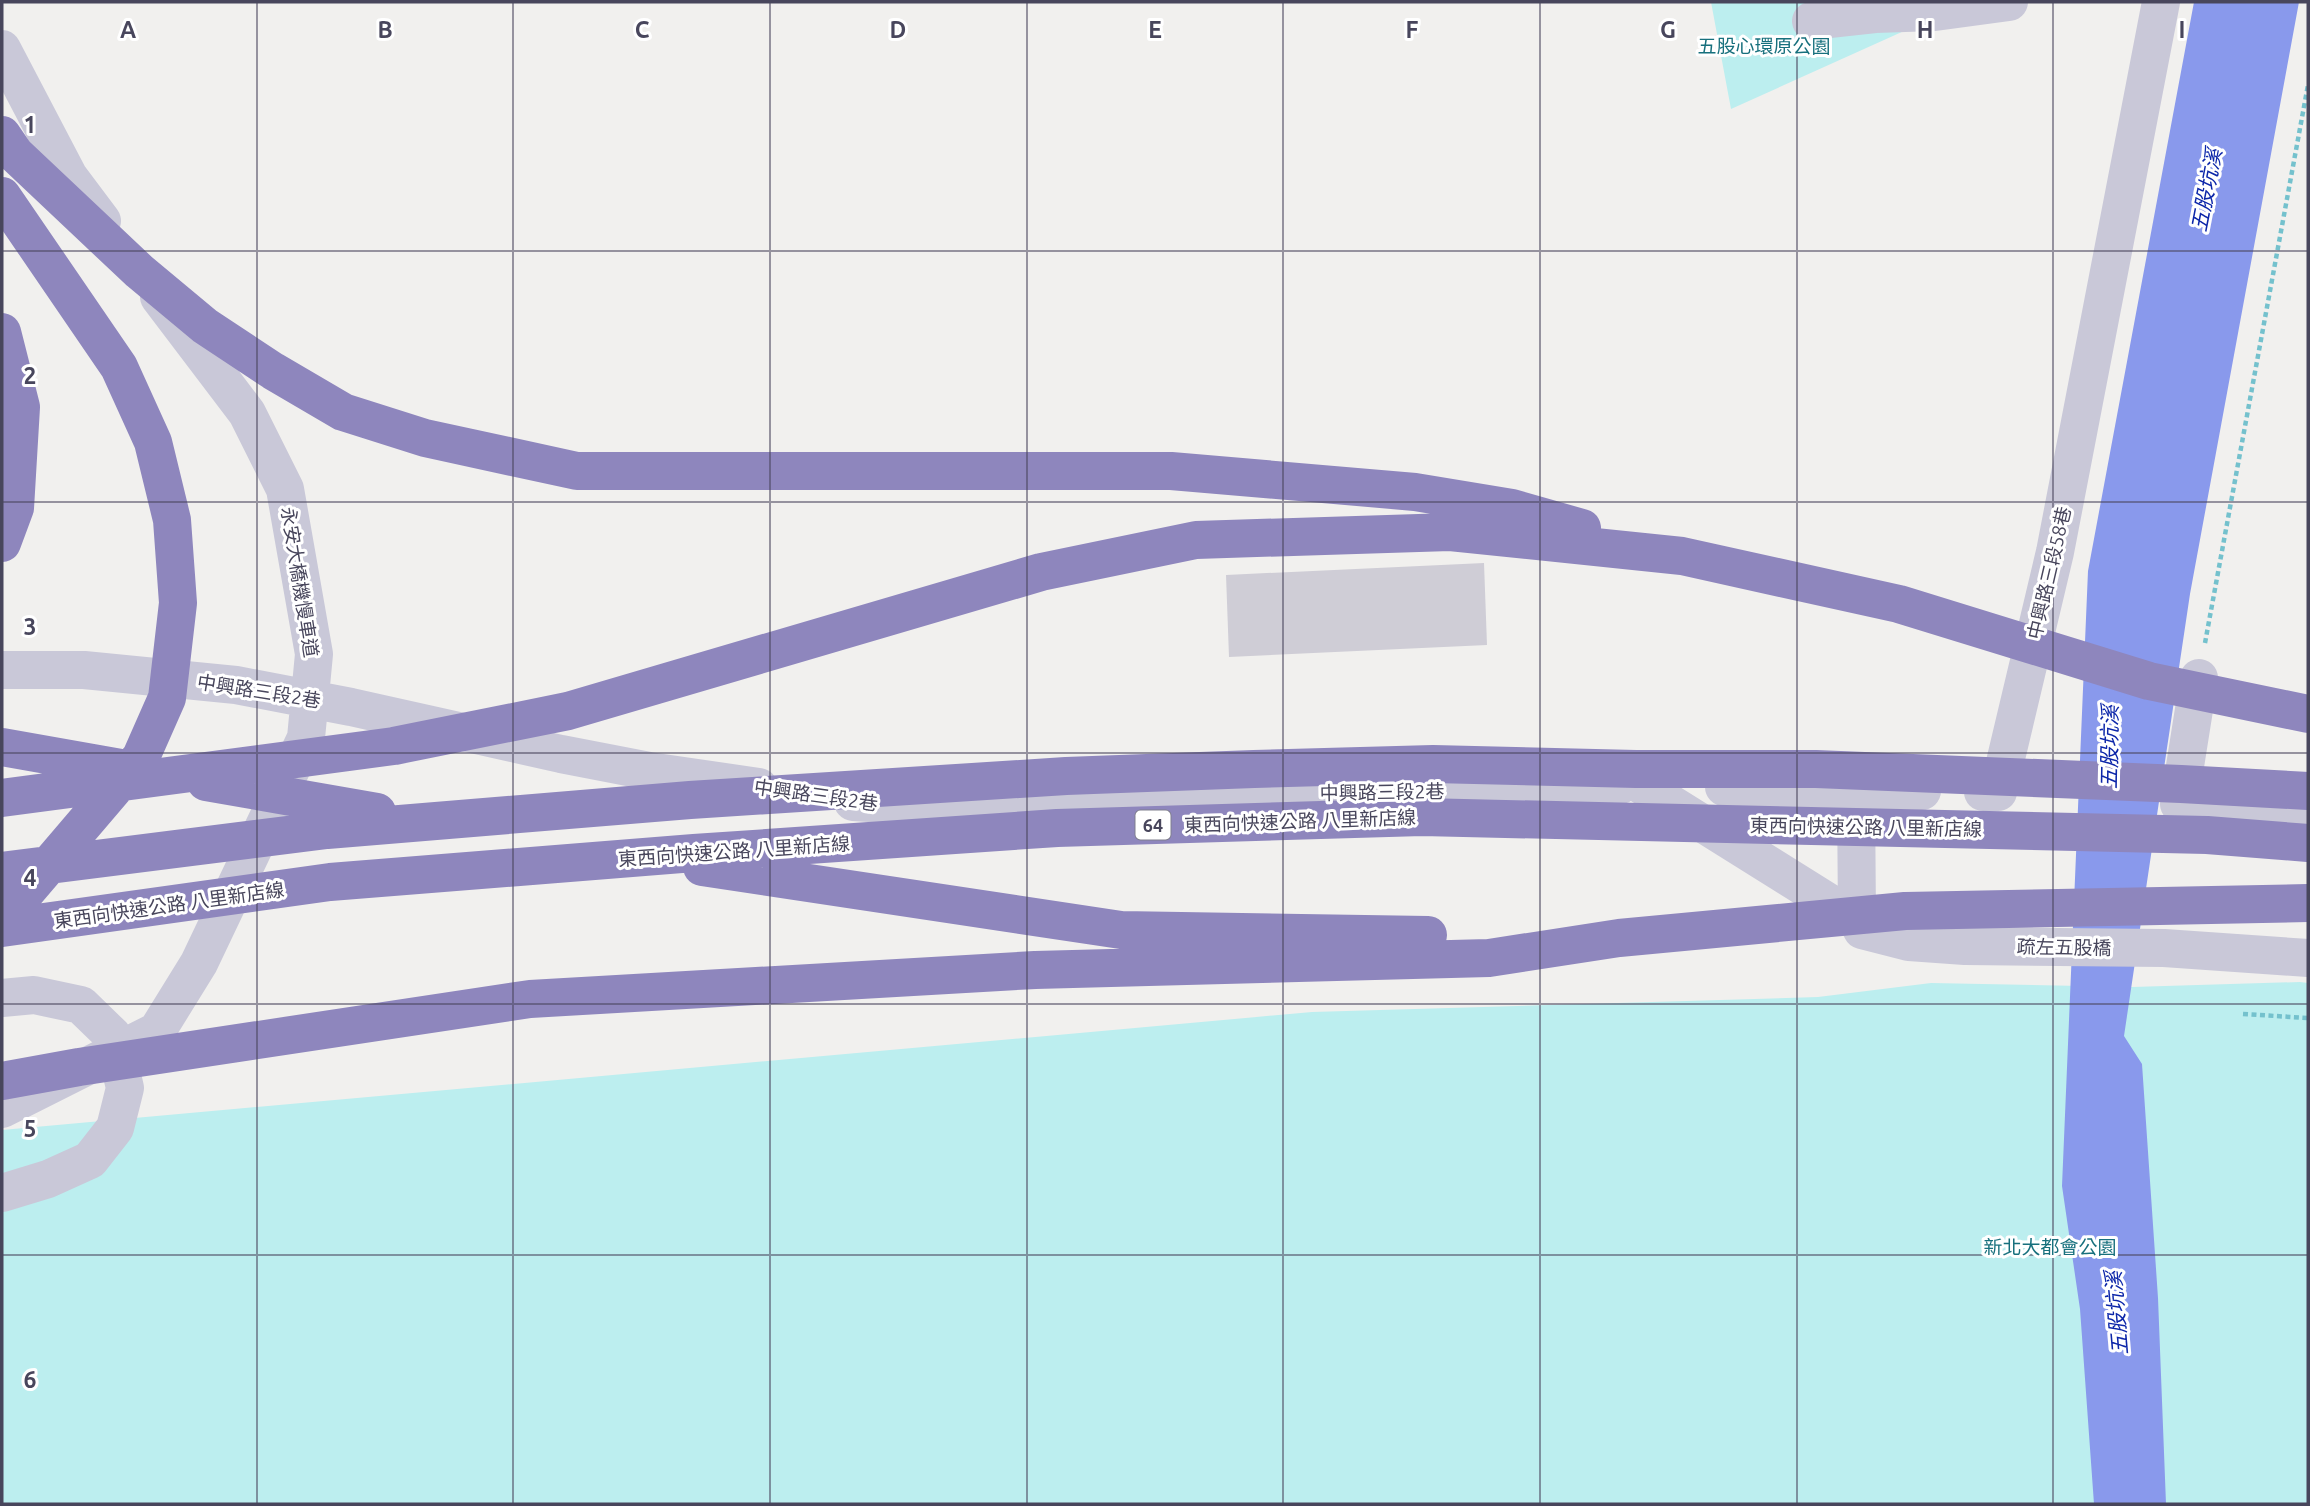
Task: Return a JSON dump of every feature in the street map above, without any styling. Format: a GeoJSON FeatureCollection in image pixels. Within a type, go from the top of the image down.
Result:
{"type":"FeatureCollection","features":[{"type":"Feature","properties":{"kind":"highway"},"geometry":{"type":"LineString","coordinates":[[2,135],[15,154],[110,244],[205,326],[343,412],[425,438],[577,471],[1171,471],[1415,492],[1512,508],[1682,556],[1899,604],[2149,681],[2308,714]]}},
{"type":"Feature","properties":{"kind":"highway"},"geometry":{"type":"LineString","coordinates":[[2,196],[119,367],[153,442],[172,520],[178,603],[167,698],[141,757],[2,920]]}},
{"type":"Feature","properties":{"kind":"highway"},"geometry":{"type":"LineString","coordinates":[[2,332],[21,407],[15,508],[2,543]]}},
{"type":"Feature","properties":{"kind":"highway"},"geometry":{"type":"LineString","coordinates":[[2,798],[394,746],[568,711],[1041,572],[1196,540],[1450,532],[1682,556]]}},
{"type":"Feature","properties":{"kind":"highway"},"geometry":{"type":"LineString","coordinates":[[2,747],[763,878],[1121,930],[1619,938]]}},
{"type":"Feature","properties":{"kind":"highway"},"geometry":{"type":"LineString","coordinates":[[2,871],[327,830],[691,800],[1052,777],[1254,769],[1446,764],[1636,769],[1816,769],[2308,791]]}},
{"type":"Feature","properties":{"kind":"highway","name":"東西向快速公路 八里新店線"},"geometry":{"type":"LineString","coordinates":[[2,928],[330,882],[1057,828],[1422,817],[2207,835],[2308,843]]}},
{"type":"Feature","properties":{"kind":"highway"},"geometry":{"type":"LineString","coordinates":[[2,1081],[530,999],[1035,970],[1489,958],[1619,938],[1905,911],[2308,903]]}},
{"type":"Feature","properties":{"kind":"street"},"geometry":{"type":"LineString","coordinates":[[1811,22],[1875,14],[1935,12],[2010,2]]}},
{"type":"Feature","properties":{"kind":"street","name":"中興路三段58巷"},"geometry":{"type":"LineString","coordinates":[[1641,785],[1998,792],[2055,552],[2161,2]]}},
{"type":"Feature","properties":{"kind":"street","name":"永安大橋機慢車道"},"geometry":{"type":"LineString","coordinates":[[2,49],[69,177],[247,413],[285,489],[314,654],[306,738],[199,963],[156,1031],[2,1109]]}},
{"type":"Feature","properties":{"kind":"street","name":"中興路三段2巷"},"geometry":{"type":"LineString","coordinates":[[2,670],[84,670],[236,685],[649,771],[866,804],[949,808],[1156,797],[1641,785]]}},
{"type":"Feature","properties":{"kind":"street"},"geometry":{"type":"LineString","coordinates":[[2199,678],[2179,804],[2308,814]]}},
{"type":"Feature","properties":{"kind":"street","name":"疏左五股橋"},"geometry":{"type":"LineString","coordinates":[[1641,785],[1857,920],[1862,930],[1909,942],[1965,946],[2164,948],[2308,958]]}},
{"type":"Feature","properties":{"kind":"street"},"geometry":{"type":"LineString","coordinates":[[1856,790],[1857,920]]}},
{"type":"Feature","properties":{"kind":"street"},"geometry":{"type":"LineString","coordinates":[[2,998],[34,995],[81,1005],[113,1036],[125,1088],[116,1128],[90,1160],[47,1179],[2,1193]]}},
{"type":"Feature","properties":{"kind":"path"},"geometry":{"type":"LineString","coordinates":[[2199,678],[2308,85]]}},
{"type":"Feature","properties":{"kind":"path"},"geometry":{"type":"LineString","coordinates":[[2244,1014],[2308,1018]]}},
{"type":"Feature","properties":{"kind":"green space","name":"五股心環原公園"},"geometry":{"type":"Polygon","coordinates":[[[1711,2],[1901,2],[1904,31],[1731,109],[1711,2]]]}},
{"type":"Feature","properties":{"kind":"green space","name":"新北大都會公園"},"geometry":{"type":"Polygon","coordinates":[[[1931,983],[2132,987],[2308,983],[2308,1504],[2,1504],[2,1130],[1312,1012],[1818,997],[1931,983]]]}},
{"type":"Feature","properties":{"kind":"water","name":"五股坑溪"},"geometry":{"type":"Polygon","coordinates":[[[2194,2],[2299,2],[2190,594],[2124,1036],[2142,1064],[2158,1298],[2166,1504],[2094,1504],[2080,1309],[2062,1186],[2088,571],[2194,2]]]}},
{"type":"Feature","properties":{"kind":"building"},"geometry":{"type":"Polygon","coordinates":[[[1484,563],[1487,645],[1229,657],[1226,575],[1484,563]]]}}]}
